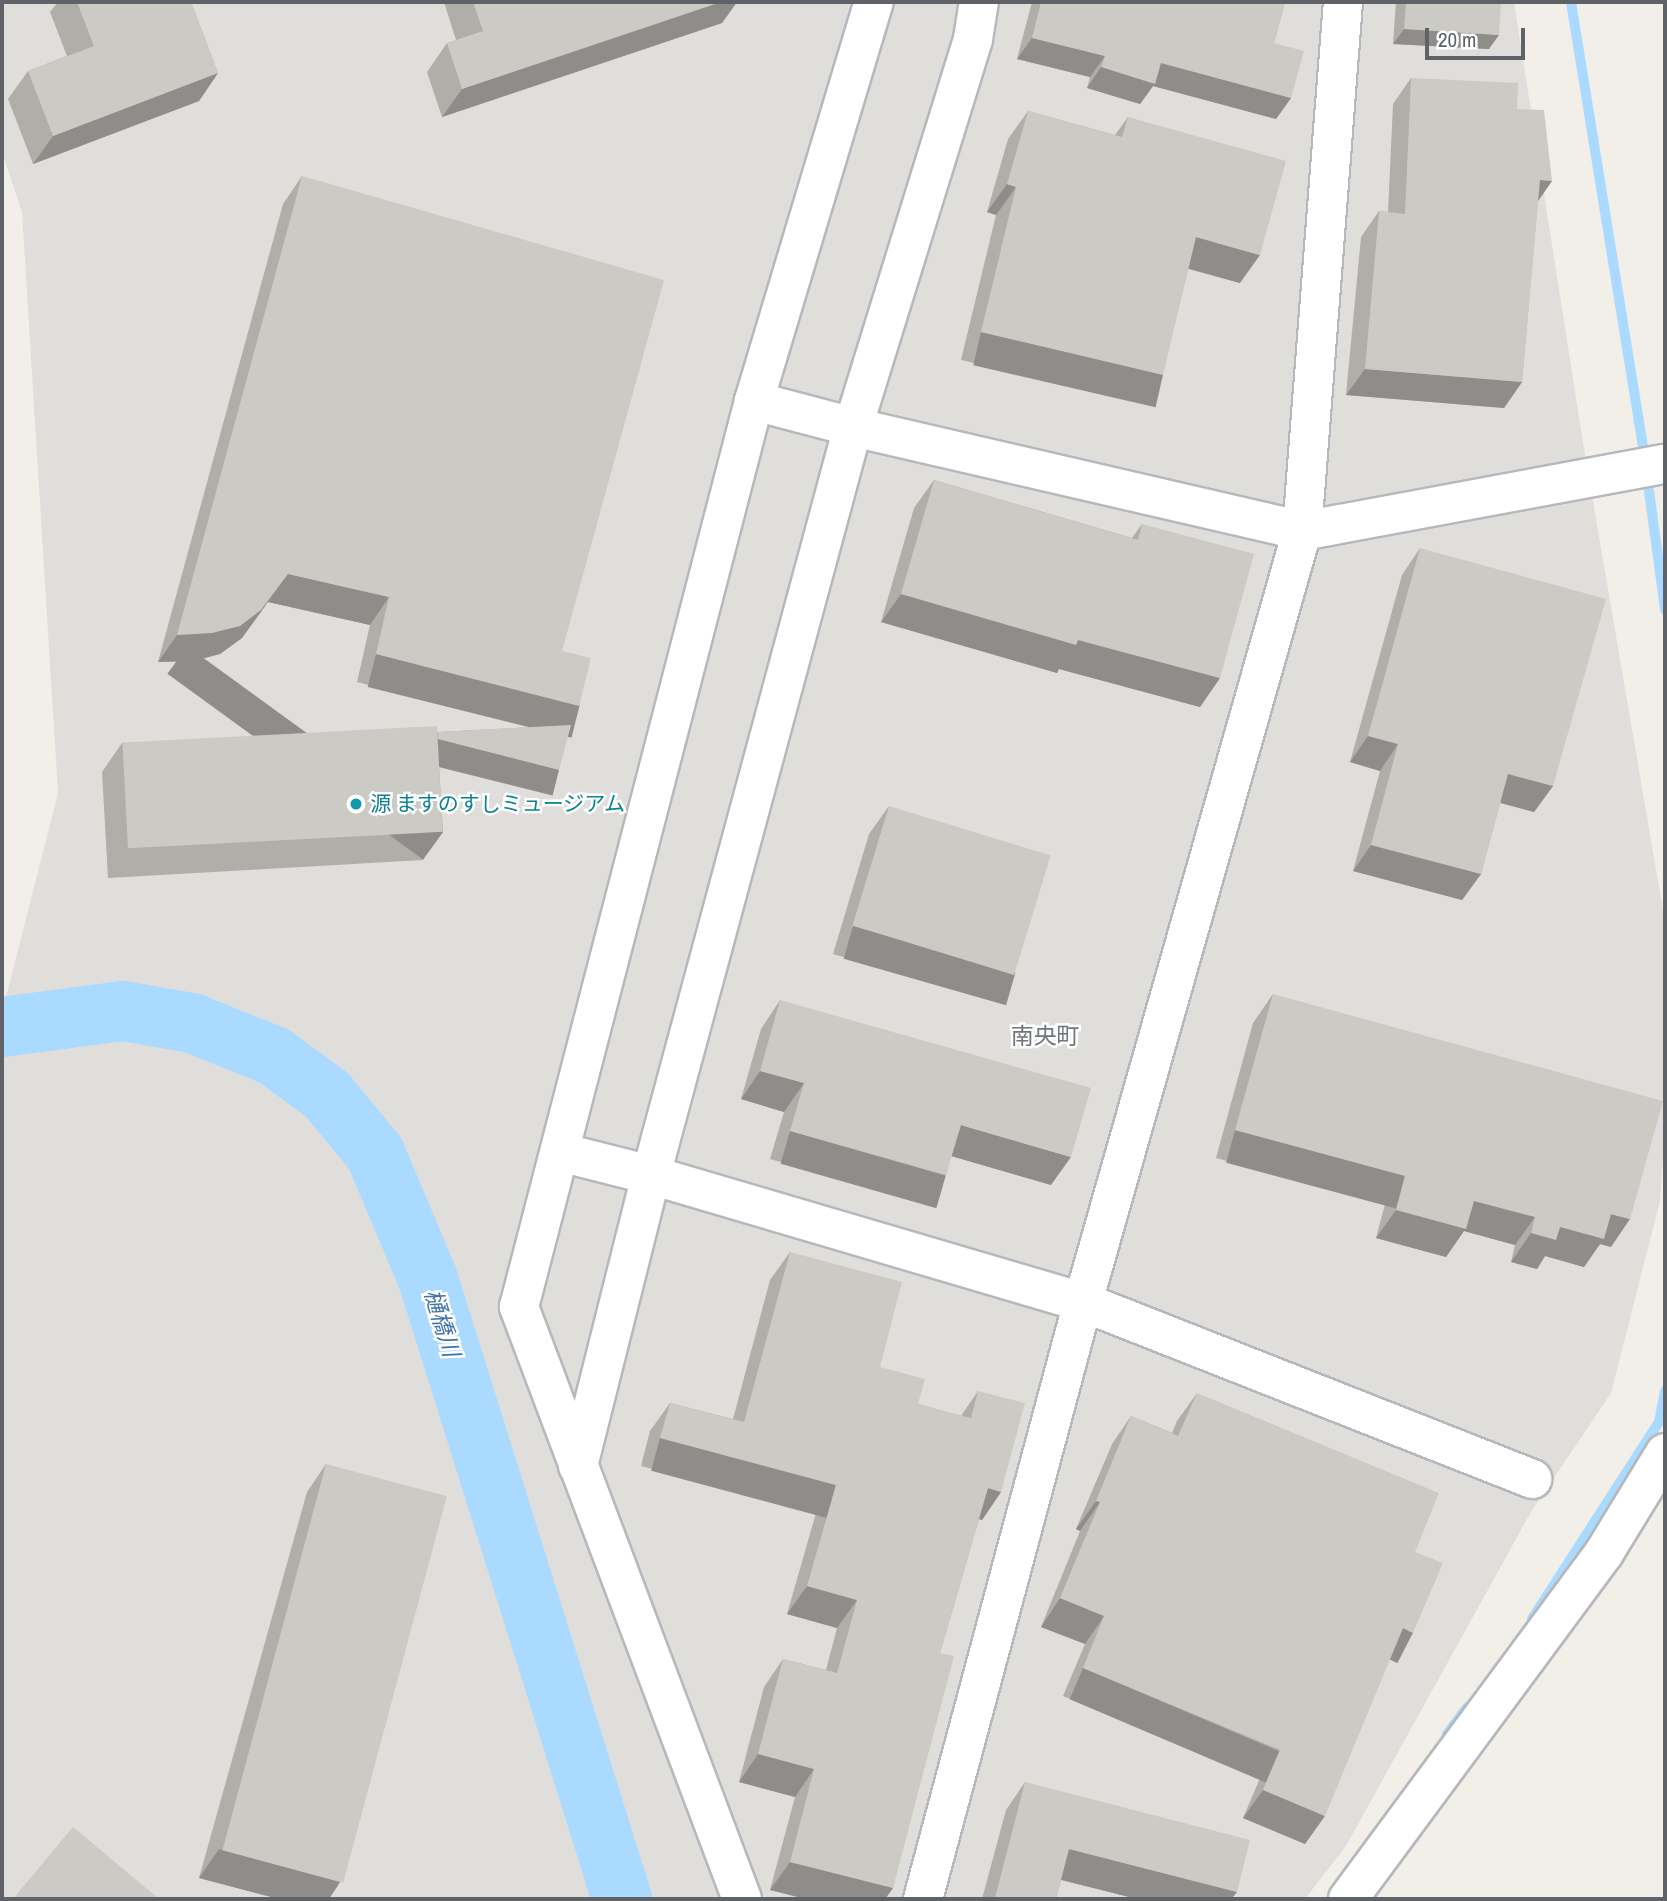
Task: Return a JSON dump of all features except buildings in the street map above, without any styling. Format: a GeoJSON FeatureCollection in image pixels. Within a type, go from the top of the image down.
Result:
{"type":"FeatureCollection","features":[{"type":"Feature","properties":{"kind":"street"},"geometry":{"type":"LineString","coordinates":[[742,1899],[519,1307],[754,401],[874,2]]}},
{"type":"Feature","properties":{"kind":"street"},"geometry":{"type":"LineString","coordinates":[[578,1466],[651,1175],[853,427],[973,38],[979,2]]}},
{"type":"Feature","properties":{"kind":"street"},"geometry":{"type":"LineString","coordinates":[[923,1899],[1083,1302],[1302,531],[1343,2]]}},
{"type":"Feature","properties":{"kind":"street"},"geometry":{"type":"LineString","coordinates":[[754,401],[853,427],[1302,531],[1664,472]]}},
{"type":"Feature","properties":{"kind":"street"},"geometry":{"type":"LineString","coordinates":[[560,1152],[651,1175],[1083,1302],[1532,1479]]}},
{"type":"Feature","properties":{"kind":"street"},"geometry":{"type":"LineString","coordinates":[[1348,1899],[1604,1553],[1665,1453]]}},
{"type":"Feature","properties":{"kind":"shaded area"},"geometry":{"type":"Polygon","coordinates":[[[2,2],[1514,2],[1584,449],[1665,922],[1665,1126],[1660,1201],[1611,1393],[1531,1512],[1346,1846],[1305,1899],[2,1899],[2,1013],[58,793],[22,212],[2,152],[2,2]]]}},
{"type":"Feature","properties":{"kind":"waterway"},"geometry":{"type":"LineString","coordinates":[[1571,2],[1645,461]]}},
{"type":"Feature","properties":{"kind":"waterway"},"geometry":{"type":"LineString","coordinates":[[1647,476],[1665,610]]}},
{"type":"Feature","properties":{"kind":"waterway","name":"樋橋川"},"geometry":{"type":"LineString","coordinates":[[2,1027],[123,1011],[192,1023],[274,1056],[327,1095],[375,1153],[428,1279],[622,1899]]}},
{"type":"Feature","properties":{"kind":"waterway"},"geometry":{"type":"LineString","coordinates":[[1532,1619],[1659,1422],[1665,1391]]}},
{"type":"Feature","properties":{"kind":"waterway"},"geometry":{"type":"LineString","coordinates":[[1447,1734],[1467,1707]]}},
{"type":"Feature","properties":{"kind":"place","name":"源 ますのすしミュージアム"},"geometry":{"type":"Point","coordinates":[356,804]}},
{"type":"Feature","properties":{"kind":"district","name":"南央町"},"geometry":{"type":"Point","coordinates":[1045,1036]}}]}
